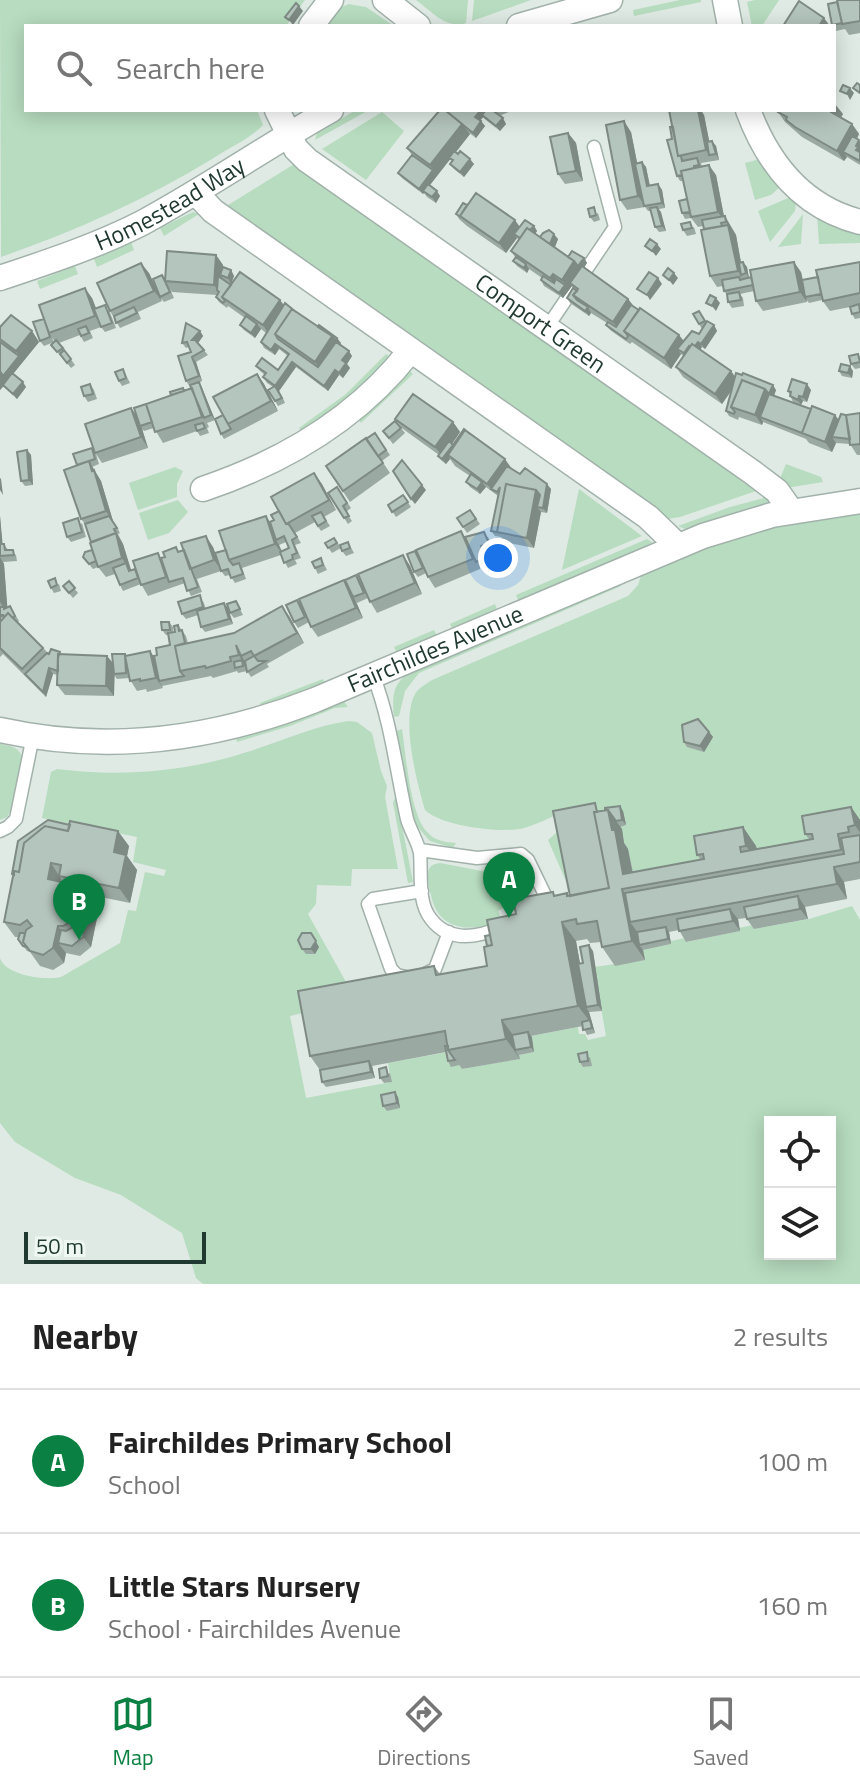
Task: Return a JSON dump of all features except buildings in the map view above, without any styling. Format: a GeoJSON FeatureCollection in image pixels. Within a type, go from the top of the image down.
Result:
{"type":"FeatureCollection","features":[{"type":"Feature","properties":{"kind":"street"},"geometry":{"type":"LineString","coordinates":[[313,24],[331,0]]}},
{"type":"Feature","properties":{"kind":"street"},"geometry":{"type":"LineString","coordinates":[[385,0],[415,24]]}},
{"type":"Feature","properties":{"kind":"street"},"geometry":{"type":"LineString","coordinates":[[523,24],[558,7],[610,0]]}},
{"type":"Feature","properties":{"kind":"street"},"geometry":{"type":"LineString","coordinates":[[725,0],[730,24]]}},
{"type":"Feature","properties":{"kind":"street","name":"Comport Green"},"geometry":{"type":"LineString","coordinates":[[278,112],[288,136],[307,160],[752,472],[777,491],[791,511]]}},
{"type":"Feature","properties":{"kind":"street","name":"Homestead Way"},"geometry":{"type":"LineString","coordinates":[[0,278],[109,238],[196,193],[328,112]]}},
{"type":"Feature","properties":{"kind":"street"},"geometry":{"type":"LineString","coordinates":[[749,112],[764,147],[787,180],[818,205],[860,222]]}},
{"type":"Feature","properties":{"kind":"street"},"geometry":{"type":"LineString","coordinates":[[196,193],[207,207],[648,517],[678,546]]}},
{"type":"Feature","properties":{"kind":"street"},"geometry":{"type":"LineString","coordinates":[[203,489],[267,465],[313,438],[371,394],[410,351]]}},
{"type":"Feature","properties":{"kind":"street","name":"Fairchildes Avenue"},"geometry":{"type":"LineString","coordinates":[[0,730],[100,742],[154,742],[192,736],[279,714],[678,546],[754,519],[860,501]]}},
{"type":"Feature","properties":{"kind":"lane"},"geometry":{"type":"LineString","coordinates":[[546,329],[615,227],[594,147]]}},
{"type":"Feature","properties":{"kind":"lane"},"geometry":{"type":"LineString","coordinates":[[373,675],[389,725],[408,821],[420,850],[422,891],[431,919],[462,937],[487,934],[519,917]]}},
{"type":"Feature","properties":{"kind":"lane"},"geometry":{"type":"LineString","coordinates":[[0,831],[16,819],[33,736]]}},
{"type":"Feature","properties":{"kind":"lane"},"geometry":{"type":"LineString","coordinates":[[420,850],[477,858],[525,856],[545,895],[544,901],[532,909]]}},
{"type":"Feature","properties":{"kind":"lane"},"geometry":{"type":"LineString","coordinates":[[422,891],[373,899],[368,904],[394,973],[405,977],[433,971],[449,932]]}},
{"type":"Feature","properties":{"kind":"green space"},"geometry":{"type":"Polygon","coordinates":[[[0,0],[305,0],[287,24],[24,24],[24,112],[258,112],[263,125],[252,135],[187,174],[135,201],[1,257],[0,0]]]}},
{"type":"Feature","properties":{"kind":"green space"},"geometry":{"type":"Polygon","coordinates":[[[416,0],[468,0],[466,23],[446,22],[416,0]]]}},
{"type":"Feature","properties":{"kind":"green space"},"geometry":{"type":"Polygon","coordinates":[[[474,0],[531,0],[472,21],[474,0]]]}},
{"type":"Feature","properties":{"kind":"green space"},"geometry":{"type":"Polygon","coordinates":[[[680,0],[701,2],[634,16],[633,10],[680,0]]]}},
{"type":"Feature","properties":{"kind":"green space"},"geometry":{"type":"Polygon","coordinates":[[[779,0],[763,24],[752,24],[747,2],[779,0]]]}},
{"type":"Feature","properties":{"kind":"green space"},"geometry":{"type":"Polygon","coordinates":[[[349,4],[366,7],[391,24],[326,24],[339,8],[349,4]]]}},
{"type":"Feature","properties":{"kind":"green space"},"geometry":{"type":"Polygon","coordinates":[[[353,112],[365,112],[315,140],[317,133],[353,112]]]}},
{"type":"Feature","properties":{"kind":"green space"},"geometry":{"type":"Polygon","coordinates":[[[382,112],[404,131],[366,180],[322,149],[382,112]]]}},
{"type":"Feature","properties":{"kind":"green space"},"geometry":{"type":"Polygon","coordinates":[[[760,159],[781,186],[771,195],[755,200],[745,163],[760,159]]]}},
{"type":"Feature","properties":{"kind":"green space"},"geometry":{"type":"Polygon","coordinates":[[[296,163],[759,490],[680,517],[662,517],[225,207],[296,163]]]}},
{"type":"Feature","properties":{"kind":"green space"},"geometry":{"type":"Polygon","coordinates":[[[793,198],[796,203],[795,211],[770,242],[758,211],[793,198]]]}},
{"type":"Feature","properties":{"kind":"green space"},"geometry":{"type":"Polygon","coordinates":[[[193,212],[199,214],[164,236],[160,228],[193,212]]]}},
{"type":"Feature","properties":{"kind":"green space"},"geometry":{"type":"Polygon","coordinates":[[[803,214],[801,244],[778,247],[803,214]]]}},
{"type":"Feature","properties":{"kind":"green space"},"geometry":{"type":"Polygon","coordinates":[[[817,215],[860,231],[860,243],[819,244],[817,215]]]}},
{"type":"Feature","properties":{"kind":"green space"},"geometry":{"type":"Polygon","coordinates":[[[131,242],[134,250],[97,267],[94,259],[131,242]]]}},
{"type":"Feature","properties":{"kind":"green space"},"geometry":{"type":"Polygon","coordinates":[[[75,266],[78,274],[40,289],[37,281],[75,266]]]}},
{"type":"Feature","properties":{"kind":"green space"},"geometry":{"type":"Polygon","coordinates":[[[386,354],[390,357],[361,390],[303,433],[299,428],[346,394],[386,354]]]}},
{"type":"Feature","properties":{"kind":"green space"},"geometry":{"type":"Polygon","coordinates":[[[408,369],[413,374],[361,423],[357,418],[408,369]]]}},
{"type":"Feature","properties":{"kind":"green space"},"geometry":{"type":"Polygon","coordinates":[[[786,464],[821,477],[823,482],[786,488],[779,481],[786,464]]]}},
{"type":"Feature","properties":{"kind":"green space"},"geometry":{"type":"Polygon","coordinates":[[[175,467],[183,471],[177,484],[177,497],[138,510],[129,483],[175,467]]]}},
{"type":"Feature","properties":{"kind":"green space"},"geometry":{"type":"Polygon","coordinates":[[[579,489],[642,536],[562,570],[579,489]]]}},
{"type":"Feature","properties":{"kind":"green space"},"geometry":{"type":"Polygon","coordinates":[[[768,497],[770,500],[765,504],[697,526],[685,529],[678,526],[730,507],[768,497]]]}},
{"type":"Feature","properties":{"kind":"green space"},"geometry":{"type":"Polygon","coordinates":[[[178,500],[188,512],[169,533],[148,540],[139,513],[178,500]]]}},
{"type":"Feature","properties":{"kind":"green space"},"geometry":{"type":"Polygon","coordinates":[[[860,513],[860,827],[819,853],[711,874],[637,893],[622,829],[569,888],[548,840],[564,826],[559,814],[524,828],[502,830],[458,824],[425,810],[411,749],[410,716],[417,691],[426,684],[628,596],[638,585],[642,573],[692,552],[778,525],[860,513]]]}},
{"type":"Feature","properties":{"kind":"green space"},"geometry":{"type":"Polygon","coordinates":[[[647,539],[652,542],[648,546],[519,602],[516,595],[647,539]]]}},
{"type":"Feature","properties":{"kind":"green space"},"geometry":{"type":"Polygon","coordinates":[[[620,584],[419,673],[405,691],[399,716],[394,717],[394,692],[408,674],[620,584]]]}},
{"type":"Feature","properties":{"kind":"green space"},"geometry":{"type":"Polygon","coordinates":[[[495,604],[497,610],[453,630],[450,624],[495,604]]]}},
{"type":"Feature","properties":{"kind":"green space"},"geometry":{"type":"Polygon","coordinates":[[[434,630],[437,636],[397,653],[394,647],[434,630]]]}},
{"type":"Feature","properties":{"kind":"green space"},"geometry":{"type":"Polygon","coordinates":[[[323,679],[325,684],[262,708],[260,703],[323,679]]]}},
{"type":"Feature","properties":{"kind":"green space"},"geometry":{"type":"Polygon","coordinates":[[[343,700],[348,707],[335,708],[237,742],[236,738],[285,725],[343,700]]]}},
{"type":"Feature","properties":{"kind":"green space"},"geometry":{"type":"Polygon","coordinates":[[[348,721],[357,722],[372,733],[387,786],[385,797],[398,869],[352,869],[351,886],[317,885],[316,904],[308,914],[351,991],[311,1011],[290,1016],[306,1098],[391,1082],[388,1063],[448,1052],[462,1069],[519,1059],[519,1055],[534,1052],[532,1036],[578,1027],[579,1034],[585,1034],[588,1040],[606,1036],[594,967],[644,960],[643,950],[671,944],[671,941],[685,938],[687,942],[753,925],[754,929],[809,919],[852,906],[860,920],[860,1284],[203,1284],[196,1278],[182,1233],[121,1195],[75,1178],[15,1142],[0,1123],[0,958],[3,964],[17,973],[45,978],[61,977],[120,943],[128,910],[136,911],[145,872],[164,876],[166,870],[133,862],[137,837],[42,818],[51,772],[57,769],[105,773],[177,768],[224,759],[309,730],[348,721]]]}},
{"type":"Feature","properties":{"kind":"green space"},"geometry":{"type":"Polygon","coordinates":[[[402,729],[416,812],[427,832],[433,837],[456,843],[453,848],[430,841],[414,823],[396,731],[402,729]]]}},
{"type":"Feature","properties":{"kind":"green space"},"geometry":{"type":"Polygon","coordinates":[[[0,744],[18,750],[22,760],[11,810],[7,817],[0,820],[0,744]]]}},
{"type":"Feature","properties":{"kind":"green space"},"geometry":{"type":"Polygon","coordinates":[[[396,795],[413,882],[408,883],[393,803],[396,795]]]}},
{"type":"Feature","properties":{"kind":"green space"},"geometry":{"type":"Polygon","coordinates":[[[440,863],[482,871],[501,869],[518,900],[498,911],[502,920],[491,924],[469,928],[449,923],[435,907],[428,882],[429,869],[440,863]]]}},
{"type":"Feature","properties":{"kind":"place","name":"Fairchildes Primary School"},"geometry":{"type":"Point","coordinates":[509,918]}},
{"type":"Feature","properties":{"kind":"place","name":"Little Stars Nursery"},"geometry":{"type":"Point","coordinates":[79,940]}}]}
